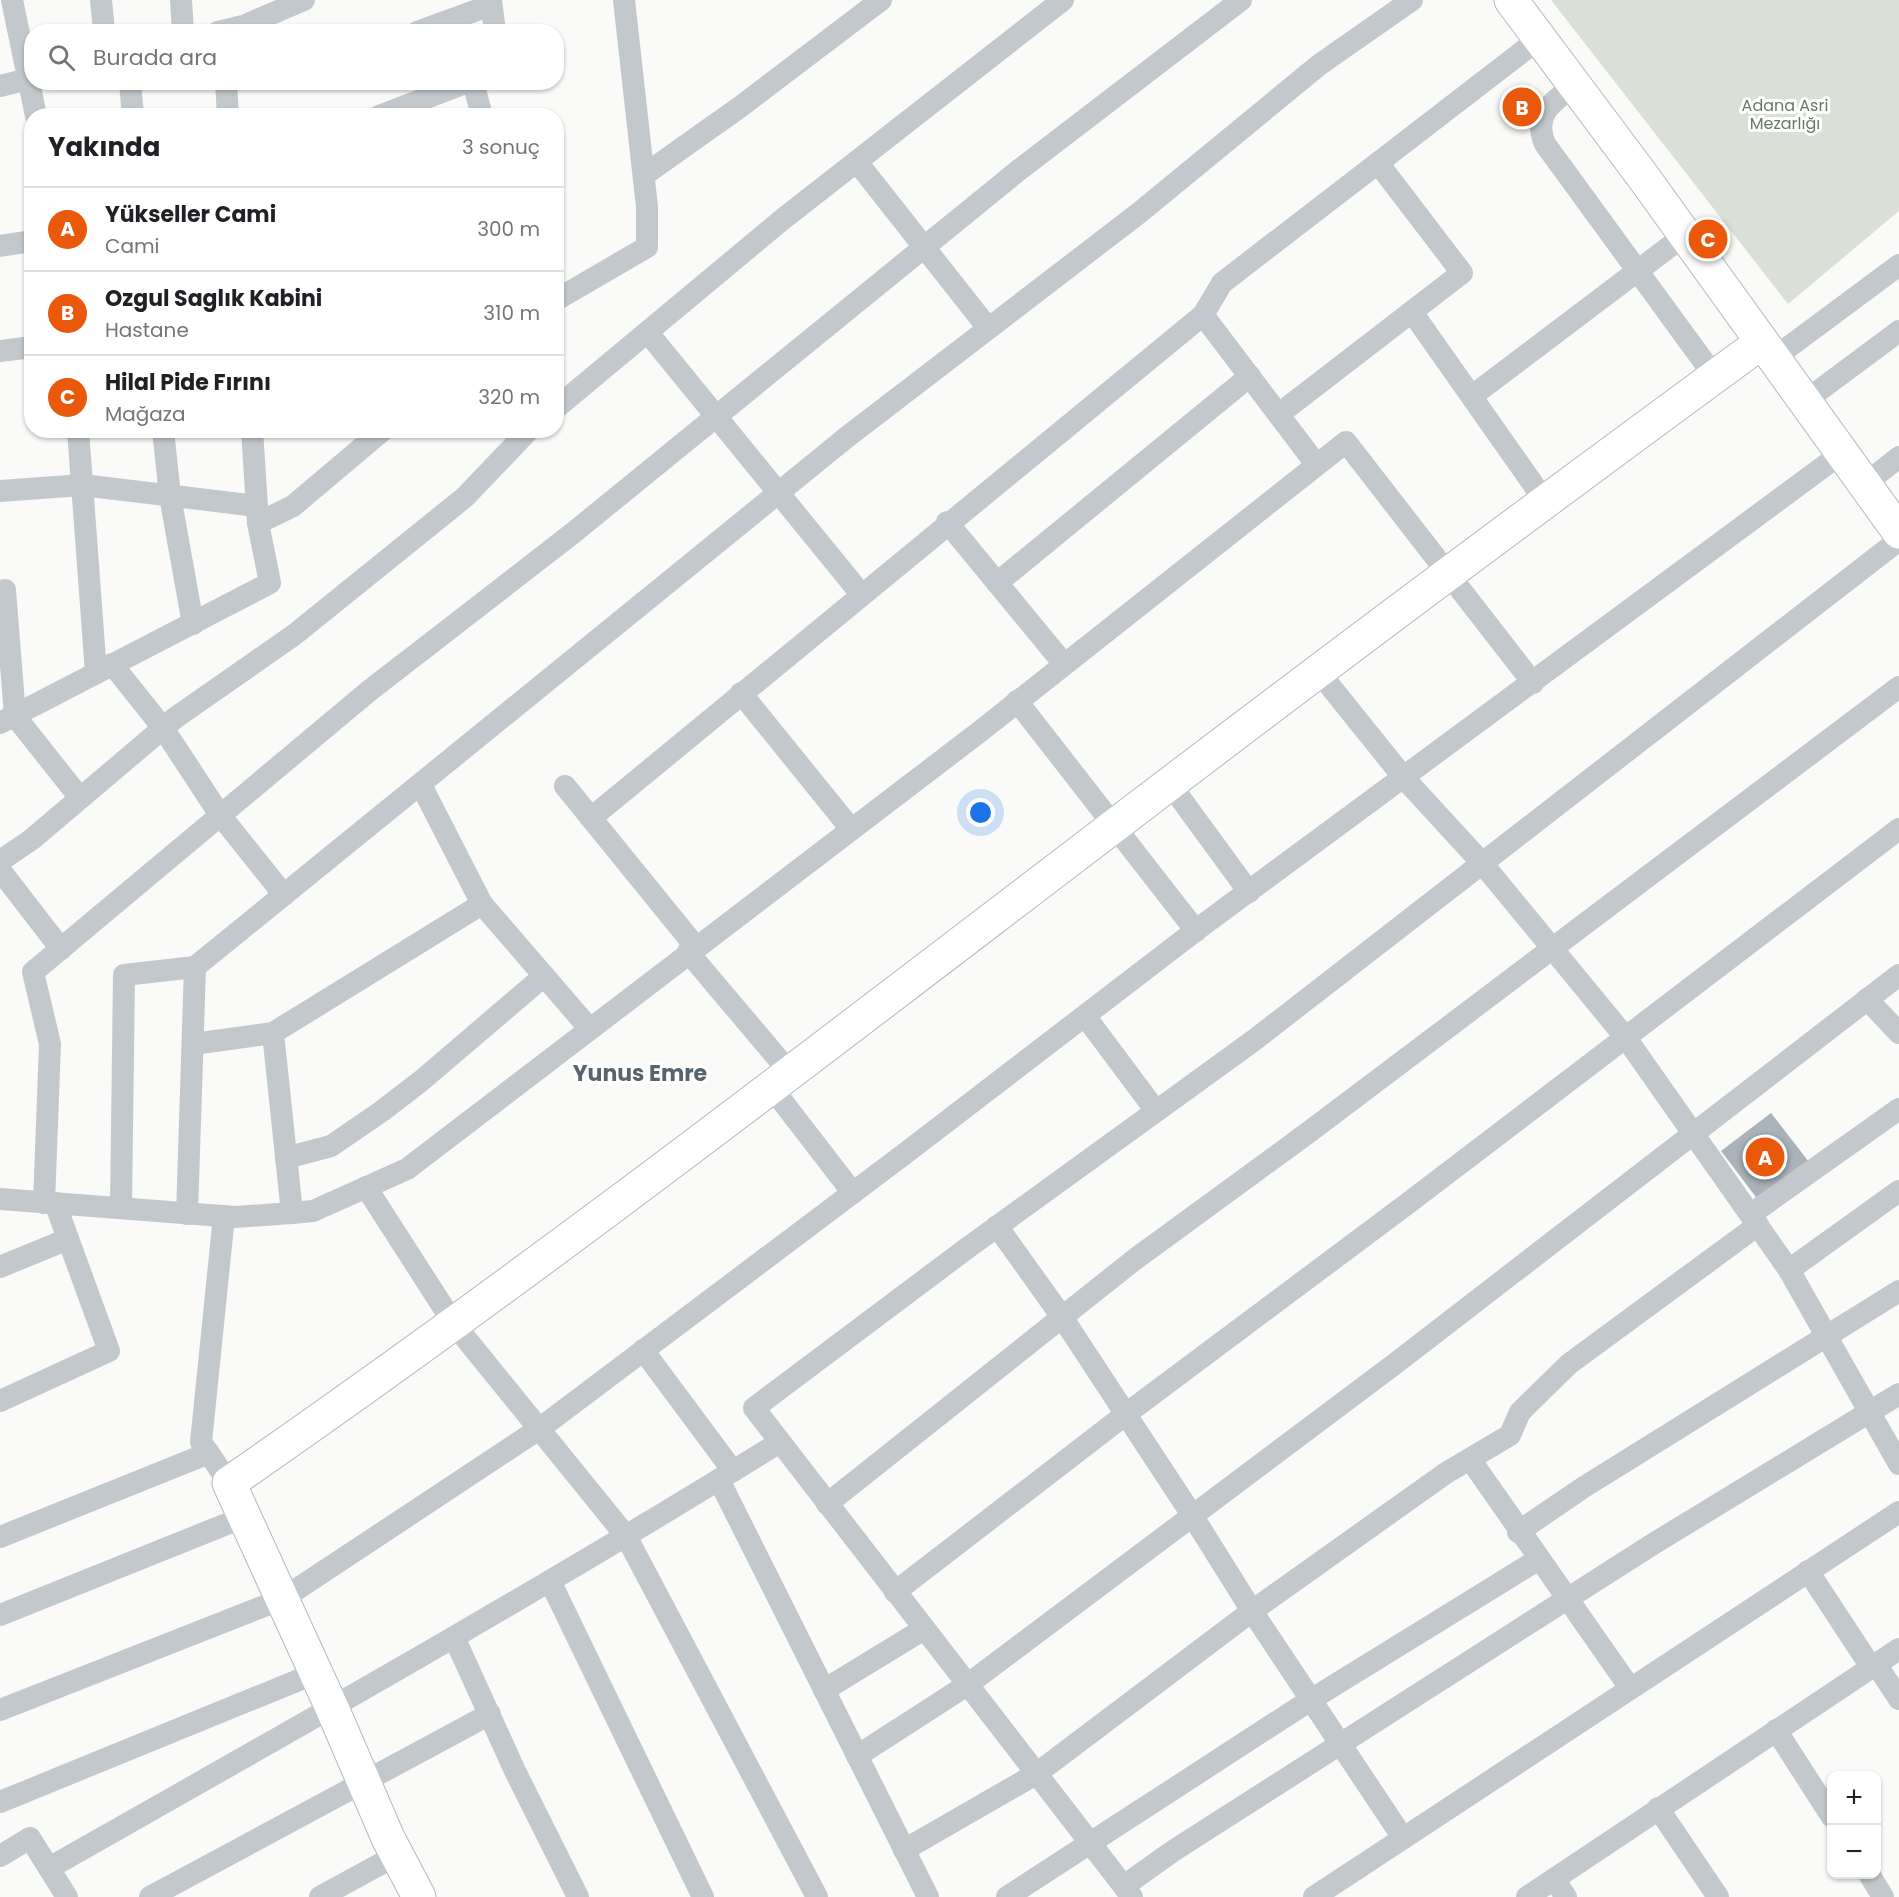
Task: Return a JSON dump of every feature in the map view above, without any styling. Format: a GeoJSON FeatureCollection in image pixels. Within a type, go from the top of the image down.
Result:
{"type":"FeatureCollection","features":[{"type":"Feature","properties":{"kind":"main road"},"geometry":{"type":"LineString","coordinates":[[1511,0],[1685,235],[1899,532]]}},
{"type":"Feature","properties":{"kind":"main road"},"geometry":{"type":"LineString","coordinates":[[419,1897],[397,1855],[229,1483],[454,1324],[781,1081],[1170,783],[1545,501],[1715,377],[1768,350]]}},
{"type":"Feature","properties":{"kind":"street"},"geometry":{"type":"LineString","coordinates":[[12,0],[24,49]]}},
{"type":"Feature","properties":{"kind":"street"},"geometry":{"type":"LineString","coordinates":[[101,0],[103,24]]}},
{"type":"Feature","properties":{"kind":"street"},"geometry":{"type":"LineString","coordinates":[[181,0],[182,24]]}},
{"type":"Feature","properties":{"kind":"street"},"geometry":{"type":"LineString","coordinates":[[248,24],[304,0]]}},
{"type":"Feature","properties":{"kind":"street"},"geometry":{"type":"LineString","coordinates":[[644,175],[740,107],[881,0]]}},
{"type":"Feature","properties":{"kind":"street"},"geometry":{"type":"LineString","coordinates":[[564,402],[649,334],[783,219],[1062,0]]}},
{"type":"Feature","properties":{"kind":"street"},"geometry":{"type":"LineString","coordinates":[[2,1395],[109,1351],[68,1239],[50,1203],[50,1044],[33,972],[369,691],[573,533],[923,247],[1241,0]]}},
{"type":"Feature","properties":{"kind":"street"},"geometry":{"type":"LineString","coordinates":[[121,1209],[124,975],[195,967],[421,785],[592,642],[778,494],[988,328],[1139,213],[1319,66],[1412,0]]}},
{"type":"Feature","properties":{"kind":"street"},"geometry":{"type":"LineString","coordinates":[[437,24],[491,3],[494,24]]}},
{"type":"Feature","properties":{"kind":"street"},"geometry":{"type":"LineString","coordinates":[[564,295],[646,247],[644,175],[630,3]]}},
{"type":"Feature","properties":{"kind":"street"},"geometry":{"type":"LineString","coordinates":[[591,818],[947,522],[1203,315],[1222,283],[1540,38]]}},
{"type":"Feature","properties":{"kind":"street"},"geometry":{"type":"LineString","coordinates":[[0,86],[24,80]]}},
{"type":"Feature","properties":{"kind":"street"},"geometry":{"type":"LineString","coordinates":[[1575,85],[1547,107],[1541,122],[1542,137],[1715,377]]}},
{"type":"Feature","properties":{"kind":"street"},"geometry":{"type":"LineString","coordinates":[[33,90],[35,108]]}},
{"type":"Feature","properties":{"kind":"street"},"geometry":{"type":"LineString","coordinates":[[131,90],[132,108]]}},
{"type":"Feature","properties":{"kind":"street"},"geometry":{"type":"LineString","coordinates":[[226,90],[228,108]]}},
{"type":"Feature","properties":{"kind":"street"},"geometry":{"type":"LineString","coordinates":[[400,108],[447,90]]}},
{"type":"Feature","properties":{"kind":"street"},"geometry":{"type":"LineString","coordinates":[[475,90],[480,108]]}},
{"type":"Feature","properties":{"kind":"street"},"geometry":{"type":"LineString","coordinates":[[857,162],[988,328]]}},
{"type":"Feature","properties":{"kind":"street"},"geometry":{"type":"LineString","coordinates":[[1279,414],[1462,273],[1378,163]]}},
{"type":"Feature","properties":{"kind":"street"},"geometry":{"type":"LineString","coordinates":[[1472,396],[1685,235]]}},
{"type":"Feature","properties":{"kind":"street"},"geometry":{"type":"LineString","coordinates":[[0,246],[24,242]]}},
{"type":"Feature","properties":{"kind":"street"},"geometry":{"type":"LineString","coordinates":[[1768,350],[1899,265]]}},
{"type":"Feature","properties":{"kind":"street"},"geometry":{"type":"LineString","coordinates":[[1413,312],[1545,501]]}},
{"type":"Feature","properties":{"kind":"street"},"geometry":{"type":"LineString","coordinates":[[1203,315],[1316,464]]}},
{"type":"Feature","properties":{"kind":"street"},"geometry":{"type":"LineString","coordinates":[[1805,401],[1899,331]]}},
{"type":"Feature","properties":{"kind":"street"},"geometry":{"type":"LineString","coordinates":[[649,334],[714,417],[861,594]]}},
{"type":"Feature","properties":{"kind":"street"},"geometry":{"type":"LineString","coordinates":[[0,351],[24,348]]}},
{"type":"Feature","properties":{"kind":"street"},"geometry":{"type":"LineString","coordinates":[[997,583],[1250,376]]}},
{"type":"Feature","properties":{"kind":"street"},"geometry":{"type":"LineString","coordinates":[[79,438],[104,668],[163,728],[220,815],[284,895]]}},
{"type":"Feature","properties":{"kind":"street"},"geometry":{"type":"LineString","coordinates":[[164,438],[170,496],[193,624]]}},
{"type":"Feature","properties":{"kind":"street"},"geometry":{"type":"LineString","coordinates":[[8,720],[270,583],[257,514],[252,438]]}},
{"type":"Feature","properties":{"kind":"street"},"geometry":{"type":"LineString","coordinates":[[0,491],[82,485],[170,496],[257,514],[293,506],[374,438]]}},
{"type":"Feature","properties":{"kind":"street"},"geometry":{"type":"LineString","coordinates":[[0,861],[163,728],[294,635],[465,497],[521,438]]}},
{"type":"Feature","properties":{"kind":"street"},"geometry":{"type":"LineString","coordinates":[[0,1199],[224,1216],[292,1213],[313,1211],[406,1169],[1017,701],[1346,442],[1446,574],[1533,683]]}},
{"type":"Feature","properties":{"kind":"street"},"geometry":{"type":"LineString","coordinates":[[0,1710],[282,1599],[539,1429],[1249,891],[1842,453]]}},
{"type":"Feature","properties":{"kind":"street"},"geometry":{"type":"LineString","coordinates":[[1864,484],[1899,457]]}},
{"type":"Feature","properties":{"kind":"street"},"geometry":{"type":"LineString","coordinates":[[947,522],[1064,664]]}},
{"type":"Feature","properties":{"kind":"street"},"geometry":{"type":"LineString","coordinates":[[1899,540],[1253,1041],[997,1226],[754,1408],[1128,1892],[1173,1851],[1569,1598],[1899,1394]]}},
{"type":"Feature","properties":{"kind":"street"},"geometry":{"type":"LineString","coordinates":[[0,591],[5,590],[8,720],[80,798]]}},
{"type":"Feature","properties":{"kind":"street"},"geometry":{"type":"LineString","coordinates":[[1318,671],[1404,778],[1482,863],[1626,1038],[1789,1270],[1899,1464]]}},
{"type":"Feature","properties":{"kind":"street"},"geometry":{"type":"LineString","coordinates":[[827,1504],[1134,1260],[1309,1132],[1899,687]]}},
{"type":"Feature","properties":{"kind":"street"},"geometry":{"type":"LineString","coordinates":[[741,693],[851,828]]}},
{"type":"Feature","properties":{"kind":"street"},"geometry":{"type":"LineString","coordinates":[[1017,701],[1196,931]]}},
{"type":"Feature","properties":{"kind":"street"},"geometry":{"type":"LineString","coordinates":[[1170,783],[1249,891]]}},
{"type":"Feature","properties":{"kind":"street"},"geometry":{"type":"LineString","coordinates":[[421,785],[482,904],[589,1028]]}},
{"type":"Feature","properties":{"kind":"street"},"geometry":{"type":"LineString","coordinates":[[565,786],[692,949],[853,1193]]}},
{"type":"Feature","properties":{"kind":"street"},"geometry":{"type":"LineString","coordinates":[[896,1592],[1126,1414],[1626,1038],[1899,829]]}},
{"type":"Feature","properties":{"kind":"street"},"geometry":{"type":"LineString","coordinates":[[0,870],[61,949]]}},
{"type":"Feature","properties":{"kind":"street"},"geometry":{"type":"LineString","coordinates":[[193,1044],[273,1033],[482,904]]}},
{"type":"Feature","properties":{"kind":"street"},"geometry":{"type":"LineString","coordinates":[[188,1214],[195,967]]}},
{"type":"Feature","properties":{"kind":"street"},"geometry":{"type":"LineString","coordinates":[[857,1756],[967,1685],[1405,1356],[1899,975]]}},
{"type":"Feature","properties":{"kind":"street"},"geometry":{"type":"LineString","coordinates":[[286,1158],[331,1146],[382,1111],[421,1081],[544,976]]}},
{"type":"Feature","properties":{"kind":"street"},"geometry":{"type":"LineString","coordinates":[[1867,999],[1899,1033]]}},
{"type":"Feature","properties":{"kind":"street"},"geometry":{"type":"LineString","coordinates":[[1085,1016],[1156,1111]]}},
{"type":"Feature","properties":{"kind":"street"},"geometry":{"type":"LineString","coordinates":[[273,1033],[292,1213]]}},
{"type":"Feature","properties":{"kind":"street"},"geometry":{"type":"LineString","coordinates":[[904,1850],[1036,1774],[1251,1611],[1470,1459],[1510,1435],[1520,1412],[1569,1364],[1899,1109]]}},
{"type":"Feature","properties":{"kind":"street"},"geometry":{"type":"LineString","coordinates":[[366,1187],[454,1324],[626,1536],[817,1897]]}},
{"type":"Feature","properties":{"kind":"street"},"geometry":{"type":"LineString","coordinates":[[1789,1270],[1899,1191]]}},
{"type":"Feature","properties":{"kind":"street"},"geometry":{"type":"LineString","coordinates":[[224,1216],[201,1442],[229,1483]]}},
{"type":"Feature","properties":{"kind":"street"},"geometry":{"type":"LineString","coordinates":[[997,1226],[1062,1317],[1192,1515],[1251,1611],[1403,1838]]}},
{"type":"Feature","properties":{"kind":"street"},"geometry":{"type":"LineString","coordinates":[[0,1267],[68,1239]]}},
{"type":"Feature","properties":{"kind":"street"},"geometry":{"type":"LineString","coordinates":[[1518,1532],[1584,1486],[1899,1291]]}},
{"type":"Feature","properties":{"kind":"street"},"geometry":{"type":"LineString","coordinates":[[643,1350],[726,1475],[824,1690],[928,1897]]}},
{"type":"Feature","properties":{"kind":"street"},"geometry":{"type":"LineString","coordinates":[[49,1868],[454,1637],[780,1442]]}},
{"type":"Feature","properties":{"kind":"street"},"geometry":{"type":"LineString","coordinates":[[0,1537],[209,1453]]}},
{"type":"Feature","properties":{"kind":"street"},"geometry":{"type":"LineString","coordinates":[[1470,1459],[1518,1532],[1569,1598],[1630,1688]]}},
{"type":"Feature","properties":{"kind":"street"},"geometry":{"type":"LineString","coordinates":[[1314,1897],[1899,1512]]}},
{"type":"Feature","properties":{"kind":"street"},"geometry":{"type":"LineString","coordinates":[[0,1615],[244,1517]]}},
{"type":"Feature","properties":{"kind":"street"},"geometry":{"type":"LineString","coordinates":[[1007,1897],[1312,1699],[1539,1559]]}},
{"type":"Feature","properties":{"kind":"street"},"geometry":{"type":"LineString","coordinates":[[1808,1571],[1899,1699]]}},
{"type":"Feature","properties":{"kind":"street"},"geometry":{"type":"LineString","coordinates":[[550,1581],[703,1897]]}},
{"type":"Feature","properties":{"kind":"street"},"geometry":{"type":"LineString","coordinates":[[824,1690],[924,1629]]}},
{"type":"Feature","properties":{"kind":"street"},"geometry":{"type":"LineString","coordinates":[[454,1637],[578,1897]]}},
{"type":"Feature","properties":{"kind":"street"},"geometry":{"type":"LineString","coordinates":[[1527,1897],[1560,1888],[1658,1808],[1899,1649]]}},
{"type":"Feature","properties":{"kind":"street"},"geometry":{"type":"LineString","coordinates":[[0,1802],[316,1673]]}},
{"type":"Feature","properties":{"kind":"street"},"geometry":{"type":"LineString","coordinates":[[150,1897],[490,1714]]}},
{"type":"Feature","properties":{"kind":"street"},"geometry":{"type":"LineString","coordinates":[[1776,1730],[1827,1808]]}},
{"type":"Feature","properties":{"kind":"street"},"geometry":{"type":"LineString","coordinates":[[1658,1808],[1718,1897]]}},
{"type":"Feature","properties":{"kind":"street"},"geometry":{"type":"LineString","coordinates":[[0,1856],[30,1838],[68,1897]]}},
{"type":"Feature","properties":{"kind":"street"},"geometry":{"type":"LineString","coordinates":[[320,1897],[397,1855]]}},
{"type":"Feature","properties":{"kind":"street"},"geometry":{"type":"LineString","coordinates":[[1872,1879],[1883,1897]]}},
{"type":"Feature","properties":{"kind":"green space","name":"Adana Asri Mezarlığı"},"geometry":{"type":"Polygon","coordinates":[[[1551,0],[1899,0],[1899,211],[1788,304],[1551,0]]]}},
{"type":"Feature","properties":{"kind":"building"},"geometry":{"type":"Polygon","coordinates":[[[1771,1113],[1809,1162],[1759,1201],[1721,1151],[1771,1113]]]}},
{"type":"Feature","properties":{"kind":"place","name":"Ozgul Saglık Kabini"},"geometry":{"type":"Point","coordinates":[1522,107]}},
{"type":"Feature","properties":{"kind":"place","name":"Hilal Pide Fırını"},"geometry":{"type":"Point","coordinates":[1708,239]}},
{"type":"Feature","properties":{"kind":"place","name":"Yükseller Cami"},"geometry":{"type":"Point","coordinates":[1765,1157]}},
{"type":"Feature","properties":{"kind":"district","name":"Yunus Emre"},"geometry":{"type":"Point","coordinates":[640,1073]}}]}
